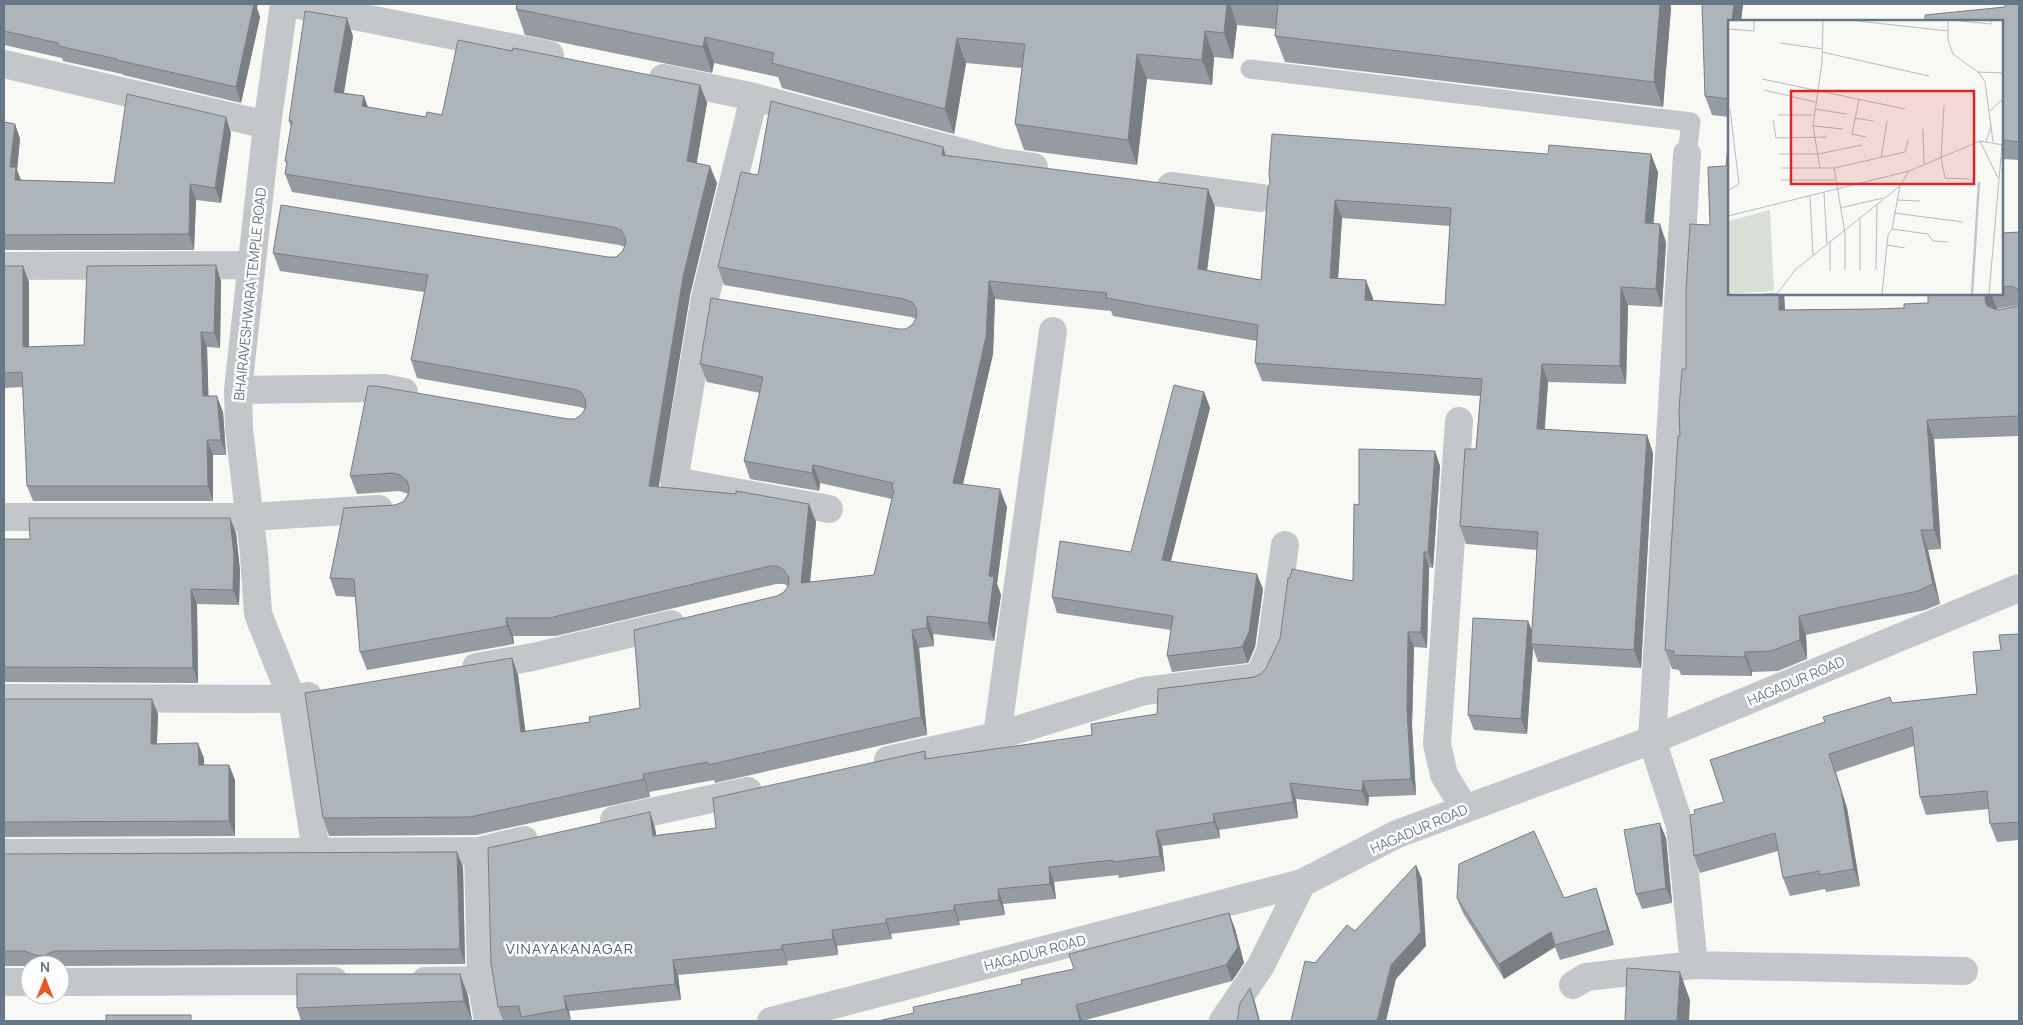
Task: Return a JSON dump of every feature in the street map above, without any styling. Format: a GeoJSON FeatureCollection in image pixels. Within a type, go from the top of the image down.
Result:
{"type":"FeatureCollection","features":[{"type":"Feature","properties":{"kind":"street","name":"BHAIRAVESHWARA TEMPLE ROAD"},"geometry":{"type":"LineString","coordinates":[[284,4],[267,126],[269,205],[251,265],[238,390],[239,429],[250,517],[258,614],[292,699],[316,851]]}},
{"type":"Feature","properties":{"kind":"street"},"geometry":{"type":"LineString","coordinates":[[294,4],[578,61]]}},
{"type":"Feature","properties":{"kind":"street"},"geometry":{"type":"LineString","coordinates":[[4,64],[267,126]]}},
{"type":"Feature","properties":{"kind":"street"},"geometry":{"type":"LineString","coordinates":[[636,73],[754,96],[999,162],[1057,170]]}},
{"type":"Feature","properties":{"kind":"street"},"geometry":{"type":"LineString","coordinates":[[754,96],[715,300],[674,481],[828,509]]}},
{"type":"Feature","properties":{"kind":"street"},"geometry":{"type":"LineString","coordinates":[[1687,154],[1652,740],[1680,826],[1694,965]]}},
{"type":"Feature","properties":{"kind":"street"},"geometry":{"type":"LineString","coordinates":[[1145,182],[1261,198]]}},
{"type":"Feature","properties":{"kind":"street"},"geometry":{"type":"LineString","coordinates":[[4,266],[251,265]]}},
{"type":"Feature","properties":{"kind":"street"},"geometry":{"type":"LineString","coordinates":[[997,736],[1053,331]]}},
{"type":"Feature","properties":{"kind":"street"},"geometry":{"type":"LineString","coordinates":[[238,390],[384,388],[432,397]]}},
{"type":"Feature","properties":{"kind":"street"},"geometry":{"type":"LineString","coordinates":[[1459,421],[1437,744],[1444,775],[1465,809]]}},
{"type":"Feature","properties":{"kind":"street"},"geometry":{"type":"LineString","coordinates":[[4,517],[250,517],[400,507]]}},
{"type":"Feature","properties":{"kind":"street"},"geometry":{"type":"LineString","coordinates":[[863,766],[997,736],[1144,691],[1258,677],[1270,652],[1285,545]]}},
{"type":"Feature","properties":{"kind":"street","name":"HAGADUR ROAD"},"geometry":{"type":"LineString","coordinates":[[771,1021],[1302,883],[1397,834],[1652,740],[2019,588]]}},
{"type":"Feature","properties":{"kind":"street"},"geometry":{"type":"LineString","coordinates":[[456,670],[533,657],[694,619]]}},
{"type":"Feature","properties":{"kind":"street"},"geometry":{"type":"LineString","coordinates":[[4,698],[292,699],[330,692]]}},
{"type":"Feature","properties":{"kind":"street"},"geometry":{"type":"LineString","coordinates":[[593,825],[776,785]]}},
{"type":"Feature","properties":{"kind":"street"},"geometry":{"type":"LineString","coordinates":[[4,853],[478,851],[545,836]]}},
{"type":"Feature","properties":{"kind":"street"},"geometry":{"type":"LineString","coordinates":[[478,851],[480,980],[488,1021]]}},
{"type":"Feature","properties":{"kind":"street"},"geometry":{"type":"LineString","coordinates":[[1223,1021],[1260,967],[1302,883]]}},
{"type":"Feature","properties":{"kind":"street"},"geometry":{"type":"LineString","coordinates":[[1573,985],[1586,977],[1694,965],[1964,971]]}},
{"type":"Feature","properties":{"kind":"street"},"geometry":{"type":"LineString","coordinates":[[402,981],[480,980]]}},
{"type":"Feature","properties":{"kind":"street"},"geometry":{"type":"LineString","coordinates":[[70,982],[363,981]]}},
{"type":"Feature","properties":{"kind":"street"},"geometry":{"type":"LineString","coordinates":[[4,982],[20,982]]}},
{"type":"Feature","properties":{"kind":"lane"},"geometry":{"type":"LineString","coordinates":[[1250,69],[1691,122],[1687,154]]}},
{"type":"Feature","properties":{"kind":"building"},"geometry":{"type":"Polygon","coordinates":[[[4,4],[254,4],[236,87],[58,46],[58,43],[4,31],[4,4]]]}},
{"type":"Feature","properties":{"kind":"building"},"geometry":{"type":"Polygon","coordinates":[[[517,4],[1227,4],[1224,33],[1205,31],[1202,60],[1137,54],[1128,140],[1015,124],[1025,44],[957,38],[945,109],[772,63],[774,53],[705,37],[703,47],[516,9],[517,4]]]}},
{"type":"Feature","properties":{"kind":"building"},"geometry":{"type":"Polygon","coordinates":[[[1278,4],[1660,4],[1654,82],[1275,36],[1278,4]]]}},
{"type":"Feature","properties":{"kind":"building"},"geometry":{"type":"Polygon","coordinates":[[[1702,4],[1734,4],[1732,20],[1728,20],[1728,99],[1705,96],[1702,4]]]}},
{"type":"Feature","properties":{"kind":"building"},"geometry":{"type":"Polygon","coordinates":[[[2005,4],[2019,4],[2019,142],[2003,140],[2003,20],[1925,20],[1925,15],[2005,7],[2005,4]]]}},
{"type":"Feature","properties":{"kind":"building"},"geometry":{"type":"Polygon","coordinates":[[[305,11],[347,18],[334,92],[364,96],[362,106],[426,117],[427,112],[442,115],[458,40],[512,51],[513,48],[700,85],[687,161],[710,166],[683,277],[649,486],[736,494],[736,491],[809,504],[801,583],[874,575],[894,490],[892,489],[893,483],[813,465],[812,473],[744,461],[763,377],[700,364],[711,298],[899,329],[906,329],[913,324],[917,316],[916,308],[912,302],[904,299],[718,267],[741,172],[758,175],[771,101],[943,147],[942,155],[1208,189],[1198,269],[1261,280],[1270,182],[1272,134],[1548,154],[1549,145],[1651,154],[1645,223],[1660,224],[1656,289],[1621,287],[1620,366],[1542,364],[1537,429],[1647,435],[1634,650],[1531,644],[1538,532],[1460,526],[1465,449],[1476,449],[1482,379],[1255,363],[1258,325],[1106,298],[1107,293],[989,281],[986,337],[953,483],[1000,489],[989,576],[994,577],[988,623],[927,616],[927,628],[912,630],[921,717],[708,765],[708,762],[643,774],[644,779],[470,817],[323,818],[305,693],[512,658],[521,732],[590,722],[589,717],[640,708],[634,630],[777,596],[784,592],[788,586],[789,578],[784,570],[777,566],[770,566],[549,618],[506,618],[507,626],[360,652],[354,579],[330,578],[344,508],[395,505],[403,502],[408,495],[409,488],[407,481],[400,475],[392,473],[350,476],[368,386],[568,419],[575,419],[582,414],[586,407],[585,399],[581,392],[573,389],[411,360],[428,275],[273,253],[281,205],[608,257],[616,257],[622,252],[626,244],[621,230],[613,227],[285,174],[287,162],[285,161],[292,121],[289,121],[305,11]],[[1335,200],[1330,278],[1366,280],[1365,300],[1445,305],[1451,208],[1335,200]]]}},
{"type":"Feature","properties":{"kind":"building"},"geometry":{"type":"Polygon","coordinates":[[[127,94],[226,117],[215,188],[190,184],[189,234],[4,235],[4,122],[15,124],[10,167],[16,167],[15,180],[114,183],[127,94]]]}},
{"type":"Feature","properties":{"kind":"building"},"geometry":{"type":"Polygon","coordinates":[[[1728,144],[1728,295],[1779,295],[1779,310],[1904,308],[1904,304],[1928,303],[1928,295],[1986,295],[1987,306],[1997,310],[2019,305],[2019,416],[1927,420],[1934,530],[1921,530],[1933,584],[1918,591],[1799,616],[1800,640],[1771,651],[1745,652],[1745,657],[1674,655],[1674,651],[1665,650],[1678,436],[1680,436],[1679,410],[1682,369],[1686,369],[1686,290],[1690,224],[1710,225],[1708,167],[1726,166],[1728,144]]]}},
{"type":"Feature","properties":{"kind":"building"},"geometry":{"type":"Polygon","coordinates":[[[2019,232],[2019,289],[2011,286],[2003,287],[2003,233],[2019,232]]]}},
{"type":"Feature","properties":{"kind":"building"},"geometry":{"type":"Polygon","coordinates":[[[216,265],[214,333],[201,332],[203,396],[217,396],[221,440],[207,440],[208,486],[27,486],[22,372],[4,373],[4,266],[23,266],[23,347],[84,345],[87,266],[216,265]]]}},
{"type":"Feature","properties":{"kind":"building"},"geometry":{"type":"Polygon","coordinates":[[[1174,385],[1204,392],[1162,560],[1257,574],[1249,632],[1242,647],[1167,656],[1173,616],[1052,597],[1060,541],[1131,552],[1174,385]]]}},
{"type":"Feature","properties":{"kind":"building"},"geometry":{"type":"Polygon","coordinates":[[[1359,449],[1435,451],[1428,552],[1424,552],[1421,632],[1408,632],[1407,710],[1411,779],[1363,781],[1362,791],[1290,783],[1293,802],[1213,814],[1214,822],[1156,831],[1160,856],[1049,867],[1050,884],[998,889],[999,900],[954,905],[954,910],[886,919],[886,923],[832,930],[833,939],[782,945],[782,949],[673,960],[675,984],[564,996],[566,1009],[521,1017],[519,1006],[498,1007],[491,963],[488,848],[650,812],[653,836],[716,828],[713,798],[925,751],[925,759],[1092,735],[1091,724],[1157,714],[1158,689],[1254,677],[1261,674],[1266,668],[1280,639],[1288,578],[1290,578],[1292,569],[1353,581],[1354,504],[1359,505],[1359,449]]]}},
{"type":"Feature","properties":{"kind":"building"},"geometry":{"type":"Polygon","coordinates":[[[29,518],[230,518],[234,556],[233,590],[191,589],[193,668],[4,667],[4,539],[30,539],[29,518]]]}},
{"type":"Feature","properties":{"kind":"building"},"geometry":{"type":"Polygon","coordinates":[[[1473,618],[1528,621],[1521,719],[1468,715],[1473,618]]]}},
{"type":"Feature","properties":{"kind":"building"},"geometry":{"type":"Polygon","coordinates":[[[2019,634],[2019,822],[1990,824],[1987,791],[1920,797],[1912,727],[1829,754],[1841,790],[1854,869],[1819,875],[1819,871],[1783,878],[1775,833],[1694,856],[1690,815],[1695,814],[1694,810],[1724,802],[1710,760],[1825,722],[1823,717],[1890,697],[1892,703],[1977,694],[1973,652],[2001,650],[1999,635],[2019,634]]]}},
{"type":"Feature","properties":{"kind":"building"},"geometry":{"type":"Polygon","coordinates":[[[4,699],[152,699],[151,744],[198,743],[199,765],[229,765],[229,821],[4,822],[4,699]]]}},
{"type":"Feature","properties":{"kind":"building"},"geometry":{"type":"Polygon","coordinates":[[[1660,823],[1666,888],[1636,894],[1624,830],[1660,823]]]}},
{"type":"Feature","properties":{"kind":"building"},"geometry":{"type":"Polygon","coordinates":[[[1534,831],[1564,898],[1596,888],[1608,930],[1555,945],[1551,932],[1499,964],[1457,898],[1459,864],[1534,831]]]}},
{"type":"Feature","properties":{"kind":"building"},"geometry":{"type":"Polygon","coordinates":[[[457,852],[460,949],[54,951],[46,955],[34,955],[25,951],[4,951],[4,854],[457,852]]]}},
{"type":"Feature","properties":{"kind":"building"},"geometry":{"type":"Polygon","coordinates":[[[1416,865],[1421,932],[1391,965],[1377,1021],[1291,1021],[1305,961],[1315,963],[1347,925],[1355,931],[1416,865]]]}},
{"type":"Feature","properties":{"kind":"building"},"geometry":{"type":"Polygon","coordinates":[[[1229,913],[1238,947],[1226,965],[1076,1005],[1080,1021],[878,1021],[914,1013],[913,1007],[1022,984],[1021,980],[1074,969],[1069,954],[1229,913]]]}},
{"type":"Feature","properties":{"kind":"building"},"geometry":{"type":"Polygon","coordinates":[[[1627,968],[1680,972],[1677,1021],[1625,1021],[1627,968]]]}},
{"type":"Feature","properties":{"kind":"building"},"geometry":{"type":"Polygon","coordinates":[[[297,974],[460,974],[464,1001],[297,1008],[297,974]]]}},
{"type":"Feature","properties":{"kind":"building"},"geometry":{"type":"Polygon","coordinates":[[[1250,988],[1259,1021],[1237,1021],[1240,1003],[1250,988]]]}},
{"type":"Feature","properties":{"kind":"building"},"geometry":{"type":"Polygon","coordinates":[[[106,1015],[191,1015],[191,1021],[106,1021],[106,1015]]]}},
{"type":"Feature","properties":{"kind":"district","name":"VINAYAKANAGAR"},"geometry":{"type":"Point","coordinates":[570,949]}}]}
